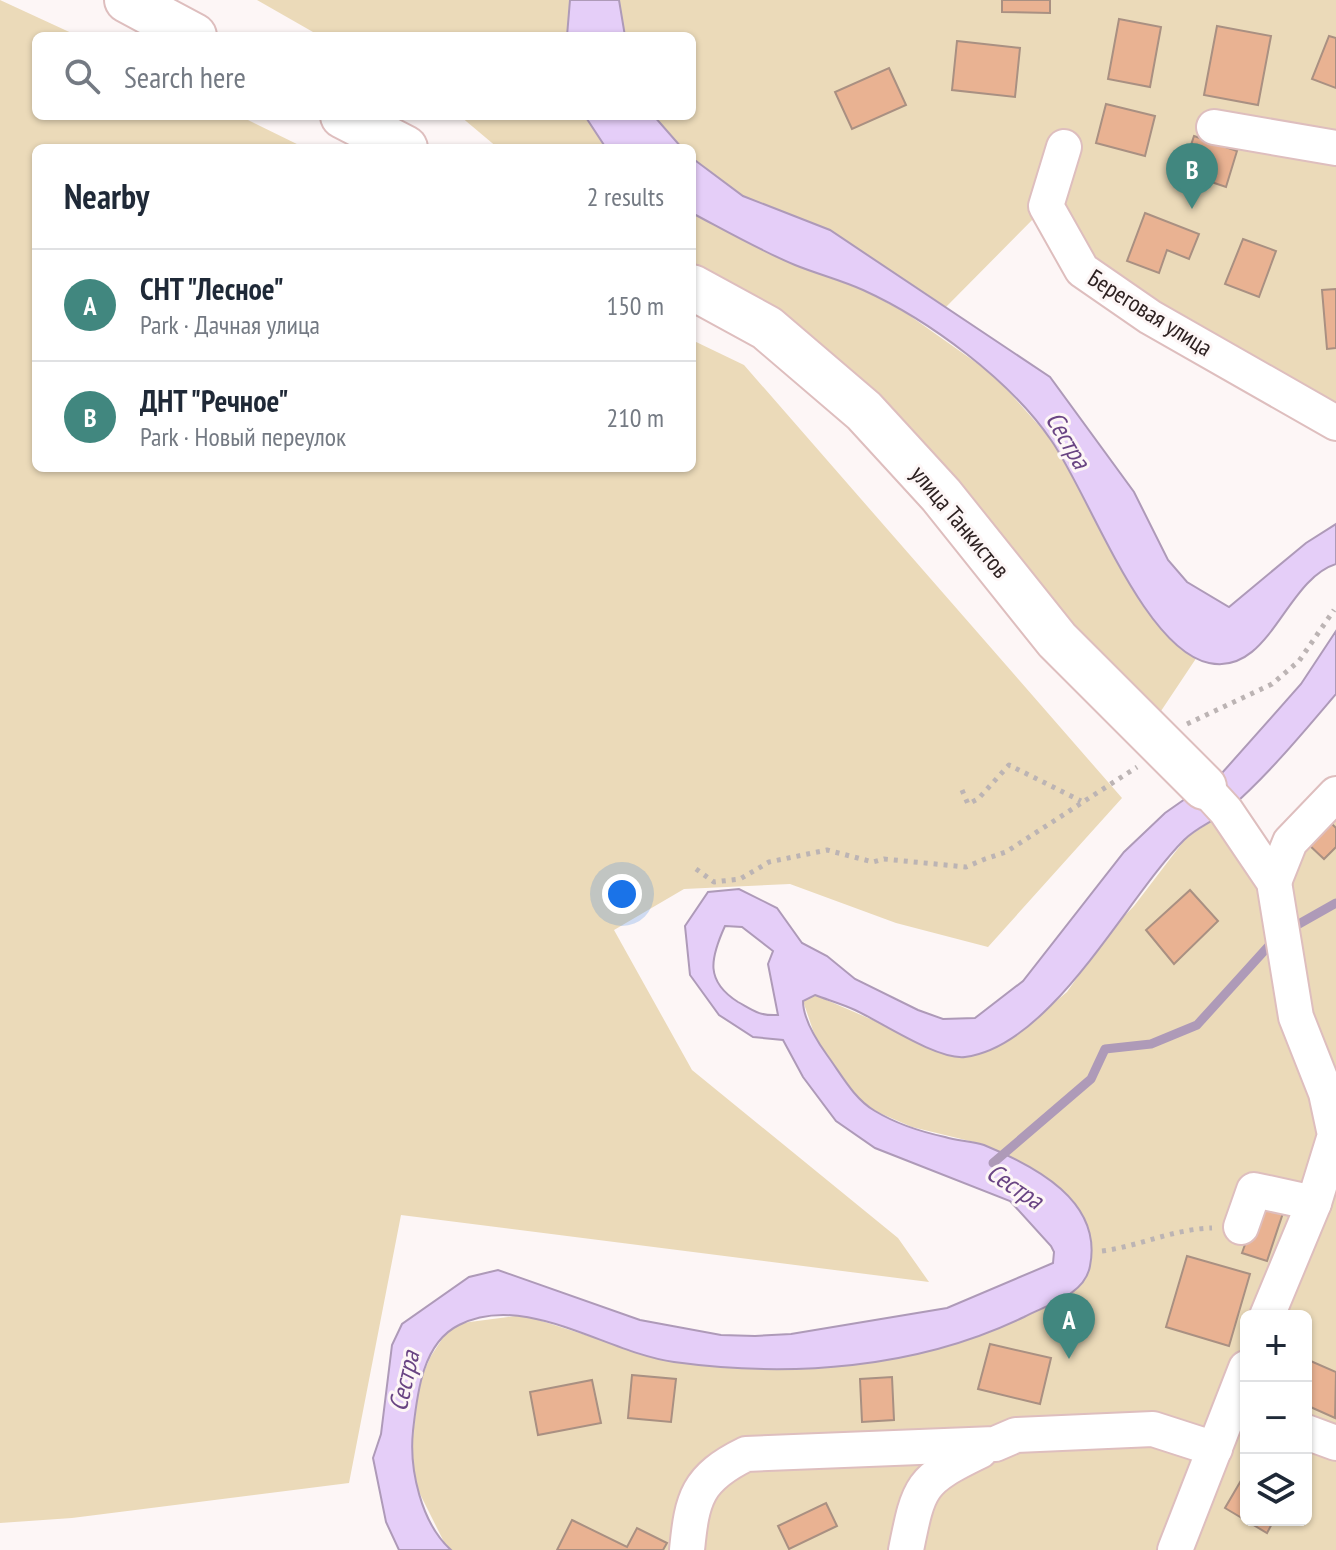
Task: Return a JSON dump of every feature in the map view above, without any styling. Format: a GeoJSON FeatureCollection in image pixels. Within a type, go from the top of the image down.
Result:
{"type":"FeatureCollection","features":[{"type":"Feature","properties":{"kind":"street"},"geometry":{"type":"LineString","coordinates":[[127,0],[187,32]]}},
{"type":"Feature","properties":{"kind":"street"},"geometry":{"type":"LineString","coordinates":[[351,120],[397,144]]}},
{"type":"Feature","properties":{"kind":"street"},"geometry":{"type":"LineString","coordinates":[[1214,127],[1336,148]]}},
{"type":"Feature","properties":{"kind":"street","name":"Береговая улица"},"geometry":{"type":"LineString","coordinates":[[1064,147],[1046,206],[1082,270],[1150,317],[1336,423]]}},
{"type":"Feature","properties":{"kind":"street","name":"улица Танкистов"},"geometry":{"type":"LineString","coordinates":[[696,289],[767,328],[864,411],[941,495],[1057,640],[1215,799]]}},
{"type":"Feature","properties":{"kind":"street"},"geometry":{"type":"LineString","coordinates":[[1269,1310],[1332,1166],[1335,1135],[1326,1093],[1296,1017],[1281,942],[1274,882],[1290,842],[1336,794]]}},
{"type":"Feature","properties":{"kind":"street"},"geometry":{"type":"LineString","coordinates":[[1215,799],[1274,882]]}},
{"type":"Feature","properties":{"kind":"street"},"geometry":{"type":"LineString","coordinates":[[1241,1227],[1254,1190],[1314,1203]]}},
{"type":"Feature","properties":{"kind":"street"},"geometry":{"type":"LineString","coordinates":[[1175,1550],[1215,1449],[1239,1406],[1243,1382]]}},
{"type":"Feature","properties":{"kind":"street"},"geometry":{"type":"LineString","coordinates":[[906,1550],[916,1498],[936,1473],[1016,1435],[1153,1429],[1215,1449]]}},
{"type":"Feature","properties":{"kind":"street"},"geometry":{"type":"LineString","coordinates":[[1312,1434],[1336,1443]]}},
{"type":"Feature","properties":{"kind":"street"},"geometry":{"type":"LineString","coordinates":[[687,1550],[690,1516],[701,1485],[722,1466],[746,1454],[995,1444]]}},
{"type":"Feature","properties":{"kind":"path"},"geometry":{"type":"LineString","coordinates":[[696,869],[714,882],[740,879],[769,862],[827,850],[873,862],[884,859],[966,867],[1006,852],[1125,777],[1188,723],[1272,684],[1299,661],[1334,610]]}},
{"type":"Feature","properties":{"kind":"path"},"geometry":{"type":"LineString","coordinates":[[962,790],[968,804],[978,799],[1009,765],[1082,802]]}},
{"type":"Feature","properties":{"kind":"path"},"geometry":{"type":"LineString","coordinates":[[1102,1251],[1134,1247],[1166,1233],[1196,1228]]}},
{"type":"Feature","properties":{"kind":"shaded area"},"geometry":{"type":"Polygon","coordinates":[[[0,0],[69,32],[32,32],[32,120],[248,120],[297,144],[32,144],[32,472],[696,472],[696,342],[744,365],[1122,798],[988,947],[896,923],[790,884],[684,889],[614,930],[692,1070],[898,1238],[929,1282],[401,1215],[349,1483],[72,1518],[0,1523],[0,0]]]}},
{"type":"Feature","properties":{"kind":"shaded area"},"geometry":{"type":"Polygon","coordinates":[[[257,0],[570,0],[567,32],[313,32],[257,0]]]}},
{"type":"Feature","properties":{"kind":"shaded area"},"geometry":{"type":"Polygon","coordinates":[[[619,0],[1336,0],[1336,423],[1150,317],[1046,206],[946,307],[830,230],[743,196],[696,162],[696,144],[678,144],[658,120],[696,120],[696,32],[624,32],[619,0]]]}},
{"type":"Feature","properties":{"kind":"shaded area"},"geometry":{"type":"Polygon","coordinates":[[[465,120],[588,120],[603,144],[493,144],[465,120]]]}},
{"type":"Feature","properties":{"kind":"shaded area"},"geometry":{"type":"Polygon","coordinates":[[[696,215],[797,266],[864,290],[906,313],[995,376],[1050,438],[1084,493],[1131,584],[1183,650],[1197,657],[1155,720],[696,271],[696,215]]]}},
{"type":"Feature","properties":{"kind":"shaded area"},"geometry":{"type":"Polygon","coordinates":[[[1336,794],[1336,1550],[451,1550],[446,1546],[418,1490],[411,1454],[419,1383],[446,1333],[462,1323],[523,1315],[670,1362],[848,1365],[950,1346],[1050,1306],[1079,1287],[1090,1268],[982,1144],[912,1127],[875,1111],[857,1097],[816,1039],[803,1001],[815,995],[898,1031],[1018,1033],[1067,992],[1109,932],[1134,906],[1186,838],[1218,817],[1275,890],[1336,794]]]}},
{"type":"Feature","properties":{"kind":"water"},"geometry":{"type":"Polygon","coordinates":[[[570,0],[619,0],[624,32],[567,32],[570,0]]]}},
{"type":"Feature","properties":{"kind":"water"},"geometry":{"type":"Polygon","coordinates":[[[588,120],[658,120],[678,144],[603,144],[588,120]]]}},
{"type":"Feature","properties":{"kind":"water","name":"Сестра"},"geometry":{"type":"Polygon","coordinates":[[[696,161],[743,196],[830,230],[1050,377],[1134,492],[1168,560],[1187,582],[1229,607],[1306,543],[1336,524],[1336,564],[1318,573],[1303,588],[1263,642],[1247,655],[1230,663],[1209,663],[1185,652],[1162,630],[1140,601],[1051,440],[1014,395],[941,335],[888,303],[855,286],[803,268],[696,215],[696,161]]]}},
{"type":"Feature","properties":{"kind":"water","name":"Сестра"},"geometry":{"type":"Polygon","coordinates":[[[1336,631],[1336,694],[1243,796],[1184,840],[1057,999],[1028,1027],[997,1047],[965,1057],[940,1053],[840,1004],[815,995],[803,1001],[808,1022],[819,1043],[848,1086],[867,1106],[918,1130],[984,1145],[1024,1164],[1061,1189],[1076,1205],[1086,1223],[1091,1243],[1090,1266],[1081,1285],[1064,1298],[983,1335],[897,1358],[808,1369],[718,1367],[674,1362],[621,1348],[566,1327],[511,1315],[484,1316],[459,1325],[447,1333],[429,1357],[420,1386],[412,1446],[415,1478],[425,1511],[451,1550],[399,1550],[386,1522],[373,1458],[381,1434],[392,1345],[402,1324],[469,1277],[498,1270],[640,1320],[721,1335],[755,1336],[791,1334],[947,1308],[1053,1263],[1051,1246],[1010,1201],[875,1148],[836,1121],[803,1077],[783,1040],[753,1037],[719,1015],[690,975],[685,926],[708,892],[739,889],[777,908],[802,943],[827,956],[855,979],[918,1010],[943,1019],[975,1018],[1023,981],[1124,852],[1165,813],[1222,773],[1301,684],[1336,631]],[[725,926],[714,959],[715,977],[727,994],[738,1002],[761,1014],[778,1015],[768,964],[773,951],[742,927],[725,926]]]}},
{"type":"Feature","properties":{"kind":"building"},"geometry":{"type":"Polygon","coordinates":[[[1002,0],[1050,0],[1050,13],[1002,12],[1002,0]]]}},
{"type":"Feature","properties":{"kind":"building"},"geometry":{"type":"Polygon","coordinates":[[[1119,19],[1161,27],[1150,87],[1108,79],[1119,19]]]}},
{"type":"Feature","properties":{"kind":"building"},"geometry":{"type":"Polygon","coordinates":[[[1217,26],[1271,36],[1258,105],[1204,95],[1217,26]]]}},
{"type":"Feature","properties":{"kind":"building"},"geometry":{"type":"Polygon","coordinates":[[[1329,36],[1336,38],[1336,88],[1312,79],[1329,36]]]}},
{"type":"Feature","properties":{"kind":"building"},"geometry":{"type":"Polygon","coordinates":[[[957,41],[1020,48],[1015,97],[952,90],[957,41]]]}},
{"type":"Feature","properties":{"kind":"building"},"geometry":{"type":"Polygon","coordinates":[[[889,68],[906,105],[852,129],[835,92],[889,68]]]}},
{"type":"Feature","properties":{"kind":"building"},"geometry":{"type":"Polygon","coordinates":[[[1106,104],[1155,116],[1145,156],[1096,143],[1106,104]]]}},
{"type":"Feature","properties":{"kind":"building"},"geometry":{"type":"Polygon","coordinates":[[[1194,136],[1237,151],[1226,187],[1182,172],[1194,136]]]}},
{"type":"Feature","properties":{"kind":"building"},"geometry":{"type":"Polygon","coordinates":[[[1145,213],[1199,234],[1189,259],[1167,250],[1159,273],[1127,261],[1145,213]]]}},
{"type":"Feature","properties":{"kind":"building"},"geometry":{"type":"Polygon","coordinates":[[[1243,239],[1276,251],[1259,297],[1225,284],[1243,239]]]}},
{"type":"Feature","properties":{"kind":"building"},"geometry":{"type":"Polygon","coordinates":[[[1336,289],[1336,348],[1327,349],[1322,290],[1336,289]]]}},
{"type":"Feature","properties":{"kind":"building"},"geometry":{"type":"Polygon","coordinates":[[[1330,822],[1336,828],[1336,847],[1324,859],[1308,844],[1330,822]]]}},
{"type":"Feature","properties":{"kind":"building"},"geometry":{"type":"Polygon","coordinates":[[[1190,890],[1218,921],[1174,964],[1146,930],[1190,890]]]}},
{"type":"Feature","properties":{"kind":"building"},"geometry":{"type":"Polygon","coordinates":[[[1259,1205],[1284,1210],[1267,1261],[1242,1253],[1259,1205]]]}},
{"type":"Feature","properties":{"kind":"building"},"geometry":{"type":"Polygon","coordinates":[[[1187,1256],[1250,1274],[1229,1346],[1166,1327],[1187,1256]]]}},
{"type":"Feature","properties":{"kind":"building"},"geometry":{"type":"Polygon","coordinates":[[[990,1344],[1051,1358],[1040,1404],[978,1389],[990,1344]]]}},
{"type":"Feature","properties":{"kind":"building"},"geometry":{"type":"Polygon","coordinates":[[[1312,1362],[1336,1372],[1335,1418],[1312,1408],[1312,1362]]]}},
{"type":"Feature","properties":{"kind":"building"},"geometry":{"type":"Polygon","coordinates":[[[632,1375],[676,1379],[671,1422],[628,1418],[632,1375]]]}},
{"type":"Feature","properties":{"kind":"building"},"geometry":{"type":"Polygon","coordinates":[[[892,1377],[894,1420],[862,1422],[860,1379],[892,1377]]]}},
{"type":"Feature","properties":{"kind":"building"},"geometry":{"type":"Polygon","coordinates":[[[592,1380],[601,1423],[538,1435],[530,1392],[592,1380]]]}},
{"type":"Feature","properties":{"kind":"building"},"geometry":{"type":"Polygon","coordinates":[[[1240,1482],[1240,1517],[1225,1508],[1240,1482]]]}},
{"type":"Feature","properties":{"kind":"building"},"geometry":{"type":"Polygon","coordinates":[[[826,1503],[837,1526],[789,1549],[778,1526],[826,1503]]]}},
{"type":"Feature","properties":{"kind":"building"},"geometry":{"type":"Polygon","coordinates":[[[572,1520],[627,1547],[637,1528],[667,1543],[663,1550],[557,1550],[572,1520]]]}},
{"type":"Feature","properties":{"kind":"building"},"geometry":{"type":"Polygon","coordinates":[[[1255,1526],[1271,1526],[1267,1533],[1255,1526]]]}},
{"type":"Feature","properties":{"kind":"waterway"},"geometry":{"type":"LineString","coordinates":[[1290,929],[1336,903]]}},
{"type":"Feature","properties":{"kind":"waterway","name":"Сестра"},"geometry":{"type":"LineString","coordinates":[[993,1163],[1091,1079],[1105,1049],[1151,1044],[1197,1025],[1275,939]]}},
{"type":"Feature","properties":{"kind":"place","name":"ДНТ \"Речное\""},"geometry":{"type":"Point","coordinates":[1192,209]}},
{"type":"Feature","properties":{"kind":"place","name":"СНТ \"Лесное\""},"geometry":{"type":"Point","coordinates":[1069,1359]}}]}
